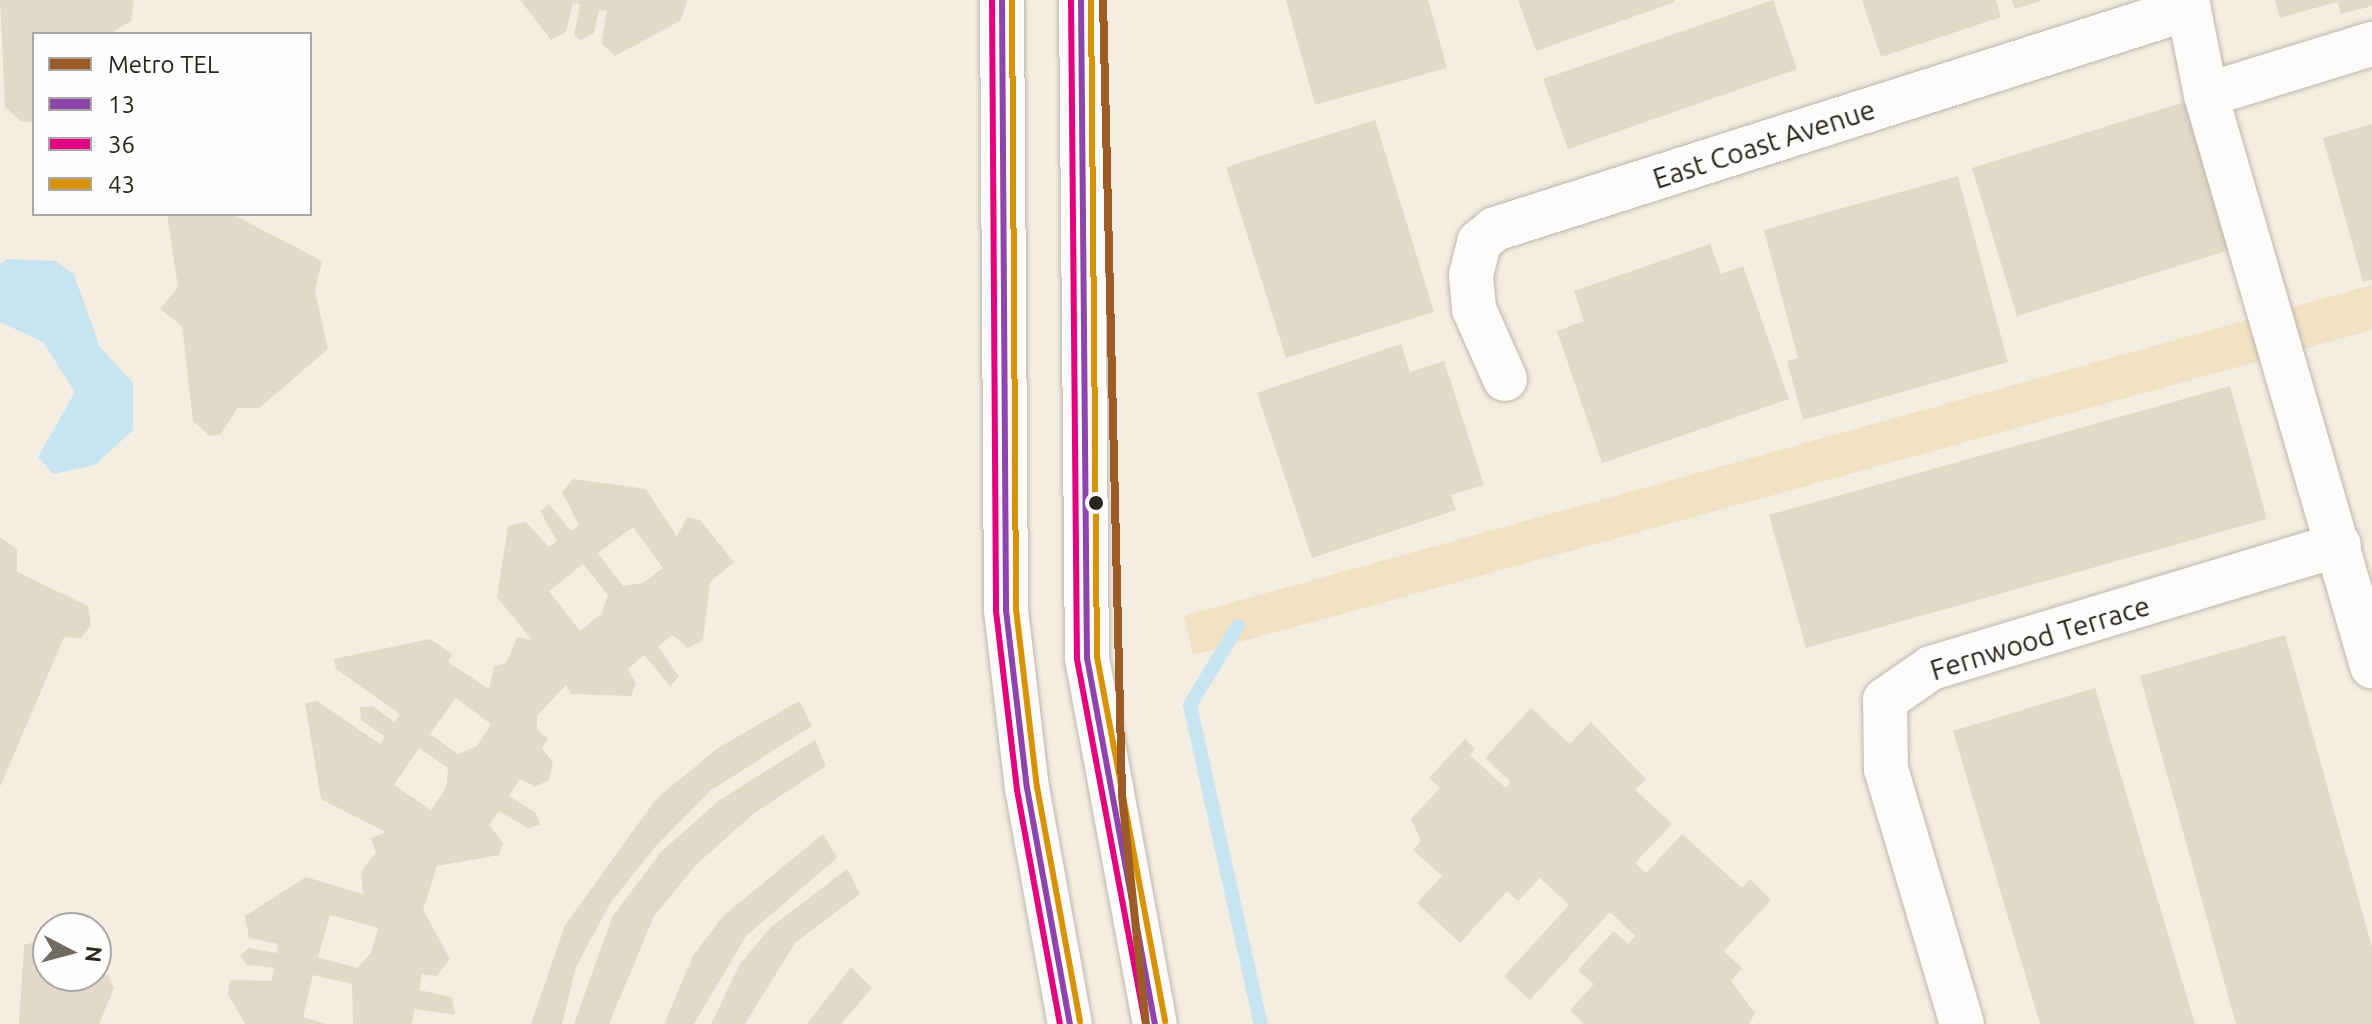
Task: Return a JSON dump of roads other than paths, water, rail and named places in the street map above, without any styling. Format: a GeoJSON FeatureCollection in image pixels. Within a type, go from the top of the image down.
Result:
{"type":"FeatureCollection","features":[{"type":"Feature","properties":{"kind":"street"},"geometry":{"type":"LineString","coordinates":[[1002,0],[1006,610],[1027,788],[1070,1024]]}},
{"type":"Feature","properties":{"kind":"street"},"geometry":{"type":"LineString","coordinates":[[1081,0],[1087,658],[1155,1024]]}},
{"type":"Feature","properties":{"kind":"street","name":"East Coast Avenue"},"geometry":{"type":"LineString","coordinates":[[1505,379],[1474,309],[1471,275],[1479,242],[1495,229],[2188,4],[2206,95],[2372,666]]}},
{"type":"Feature","properties":{"kind":"street"},"geometry":{"type":"LineString","coordinates":[[2206,95],[2372,44]]}},
{"type":"Feature","properties":{"kind":"street","name":"Fernwood Terrace"},"geometry":{"type":"LineString","coordinates":[[1962,1024],[1886,769],[1885,700],[1931,668],[2339,545]]}},
{"type":"Feature","properties":{"kind":"water"},"geometry":{"type":"Polygon","coordinates":[[[7,259],[56,261],[74,275],[100,347],[133,383],[133,430],[95,465],[53,474],[38,457],[75,392],[43,342],[0,322],[0,264],[7,259]]]}},
{"type":"Feature","properties":{"kind":"waterway"},"geometry":{"type":"LineString","coordinates":[[1238,626],[1190,705],[1261,1024]]}},
{"type":"Feature","properties":{"kind":"metro line","name":"TEL"},"geometry":{"type":"LineString","coordinates":[[1103,0],[1122,796],[1146,1024]]}}]}
